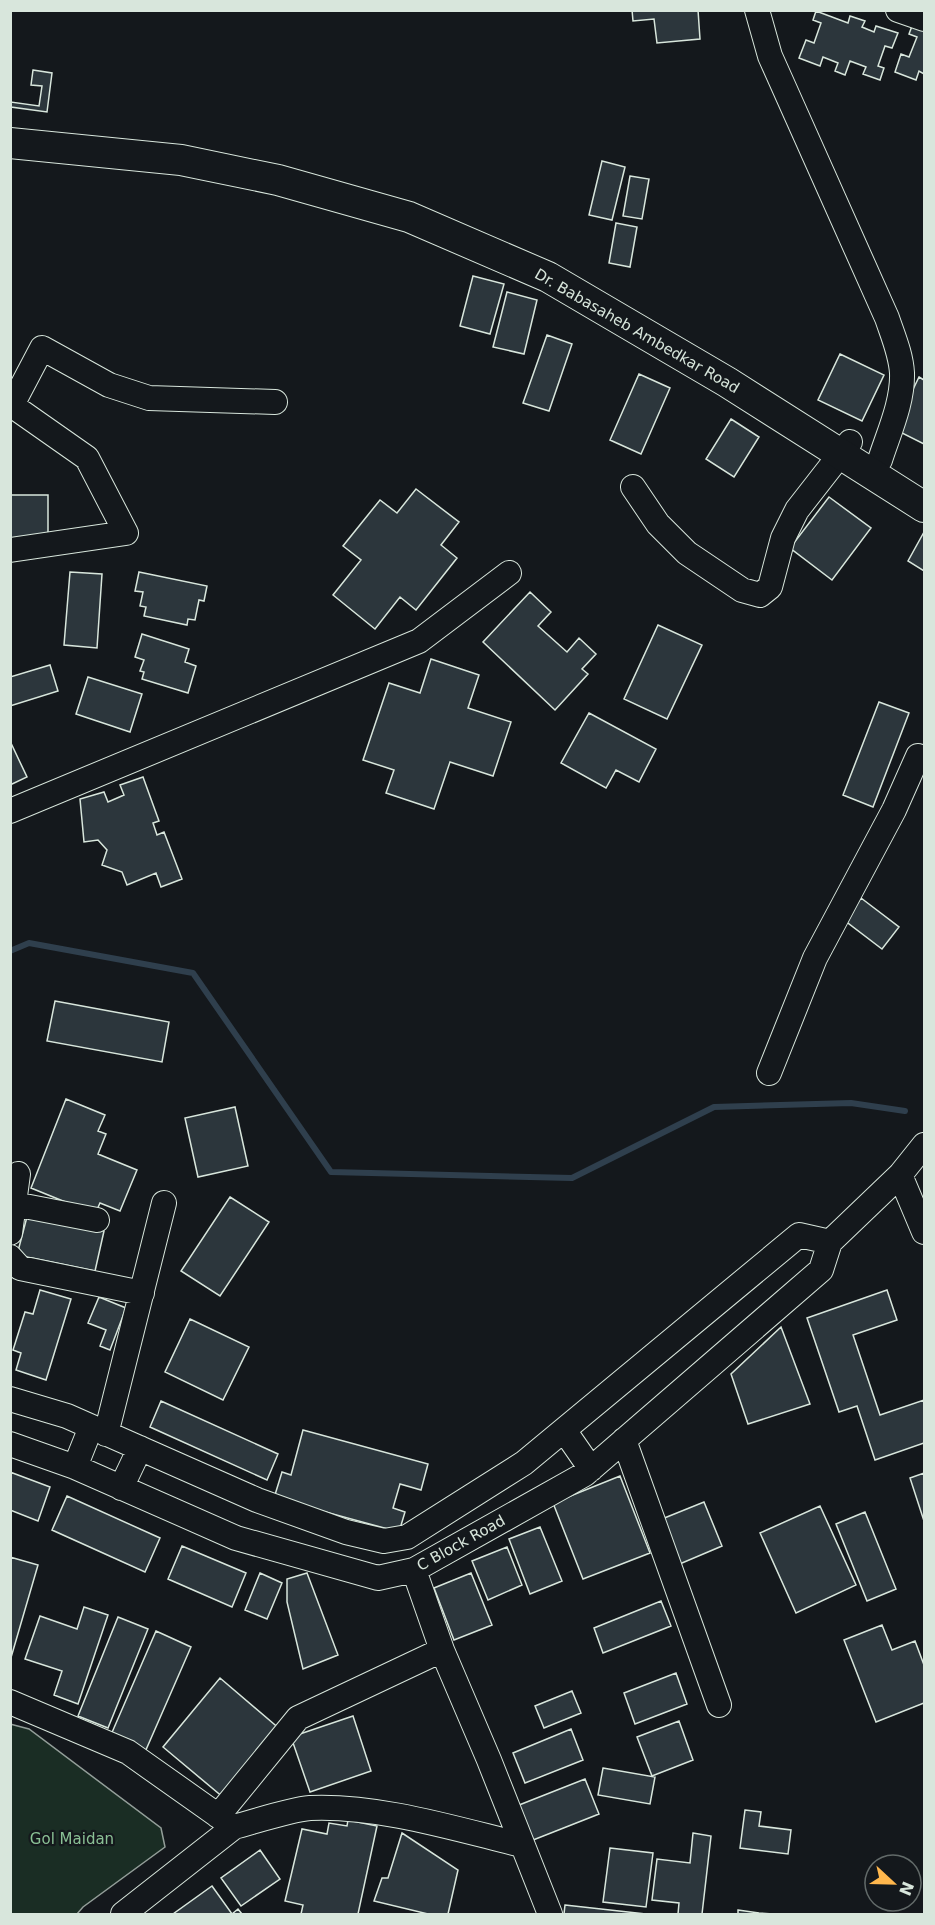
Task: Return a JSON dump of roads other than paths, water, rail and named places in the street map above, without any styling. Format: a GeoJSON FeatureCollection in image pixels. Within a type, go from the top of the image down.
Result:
{"type":"FeatureCollection","features":[{"type":"Feature","properties":{"kind":"main road","name":"Dr. Babasaheb Ambedkar Road"},"geometry":{"type":"LineString","coordinates":[[10,122],[224,155],[333,189]]}},
{"type":"Feature","properties":{"kind":"main road","name":"Dr. Babasaheb Ambedkar Road"},"geometry":{"type":"LineString","coordinates":[[10,143],[182,160],[278,180],[394,199],[481,241],[550,262],[668,340],[845,449],[924,507]]}},
{"type":"Feature","properties":{"kind":"main road","name":"Dr. Babasaheb Ambedkar Road"},"geometry":{"type":"LineString","coordinates":[[845,449],[880,460],[924,487]]}},
{"type":"Feature","properties":{"kind":"street"},"geometry":{"type":"LineString","coordinates":[[757,10],[770,56],[897,346],[902,372],[900,397],[880,460]]}},
{"type":"Feature","properties":{"kind":"street"},"geometry":{"type":"LineString","coordinates":[[898,10],[924,19]]}},
{"type":"Feature","properties":{"kind":"street"},"geometry":{"type":"LineString","coordinates":[[10,550],[126,533],[87,458],[11,404],[42,348],[109,385],[149,398],[275,402]]}},
{"type":"Feature","properties":{"kind":"street"},"geometry":{"type":"LineString","coordinates":[[633,487],[658,524],[687,553],[742,590],[760,595],[770,587],[783,538],[797,510],[845,449]]}},
{"type":"Feature","properties":{"kind":"street"},"geometry":{"type":"LineString","coordinates":[[10,811],[419,641],[509,573]]}},
{"type":"Feature","properties":{"kind":"street"},"geometry":{"type":"LineString","coordinates":[[769,1072],[815,958],[922,753]]}},
{"type":"Feature","properties":{"kind":"street","name":"C Block Road"},"geometry":{"type":"LineString","coordinates":[[10,1444],[75,1467],[236,1538],[378,1578],[414,1570],[591,1469],[821,1270],[830,1242],[900,1176],[924,1145]]}},
{"type":"Feature","properties":{"kind":"street"},"geometry":{"type":"LineString","coordinates":[[10,1233],[18,1174]]}},
{"type":"Feature","properties":{"kind":"street"},"geometry":{"type":"LineString","coordinates":[[900,1176],[924,1232]]}},
{"type":"Feature","properties":{"kind":"street"},"geometry":{"type":"LineString","coordinates":[[75,1467],[99,1431],[142,1293],[164,1203]]}},
{"type":"Feature","properties":{"kind":"street"},"geometry":{"type":"LineString","coordinates":[[14,1204],[97,1220]]}},
{"type":"Feature","properties":{"kind":"street"},"geometry":{"type":"LineString","coordinates":[[10,1399],[67,1416],[256,1500],[384,1541],[407,1537],[524,1463],[799,1235],[830,1242]]}},
{"type":"Feature","properties":{"kind":"street"},"geometry":{"type":"LineString","coordinates":[[10,1257],[20,1268],[142,1293]]}},
{"type":"Feature","properties":{"kind":"street"},"geometry":{"type":"LineString","coordinates":[[564,1430],[591,1469]]}},
{"type":"Feature","properties":{"kind":"street"},"geometry":{"type":"LineString","coordinates":[[624,1440],[719,1705]]}},
{"type":"Feature","properties":{"kind":"street"},"geometry":{"type":"LineString","coordinates":[[121,1488],[140,1448]]}},
{"type":"Feature","properties":{"kind":"street"},"geometry":{"type":"LineString","coordinates":[[428,1522],[449,1551]]}},
{"type":"Feature","properties":{"kind":"street"},"geometry":{"type":"LineString","coordinates":[[345,1569],[358,1534]]}},
{"type":"Feature","properties":{"kind":"street"},"geometry":{"type":"LineString","coordinates":[[414,1570],[442,1650],[550,1914]]}},
{"type":"Feature","properties":{"kind":"street"},"geometry":{"type":"LineString","coordinates":[[123,1914],[226,1821],[298,1718],[442,1650]]}},
{"type":"Feature","properties":{"kind":"street"},"geometry":{"type":"LineString","coordinates":[[10,1702],[129,1752],[226,1821],[308,1808],[351,1808],[428,1822],[522,1845]]}},
{"type":"Feature","properties":{"kind":"waterway"},"geometry":{"type":"LineString","coordinates":[[10,951],[29,943],[193,973],[331,1172],[572,1178],[714,1107],[851,1103],[905,1111]]}},
{"type":"Feature","properties":{"kind":"park label","name":"Gol Maidan"},"geometry":{"type":"Point","coordinates":[72,1839]}}]}
